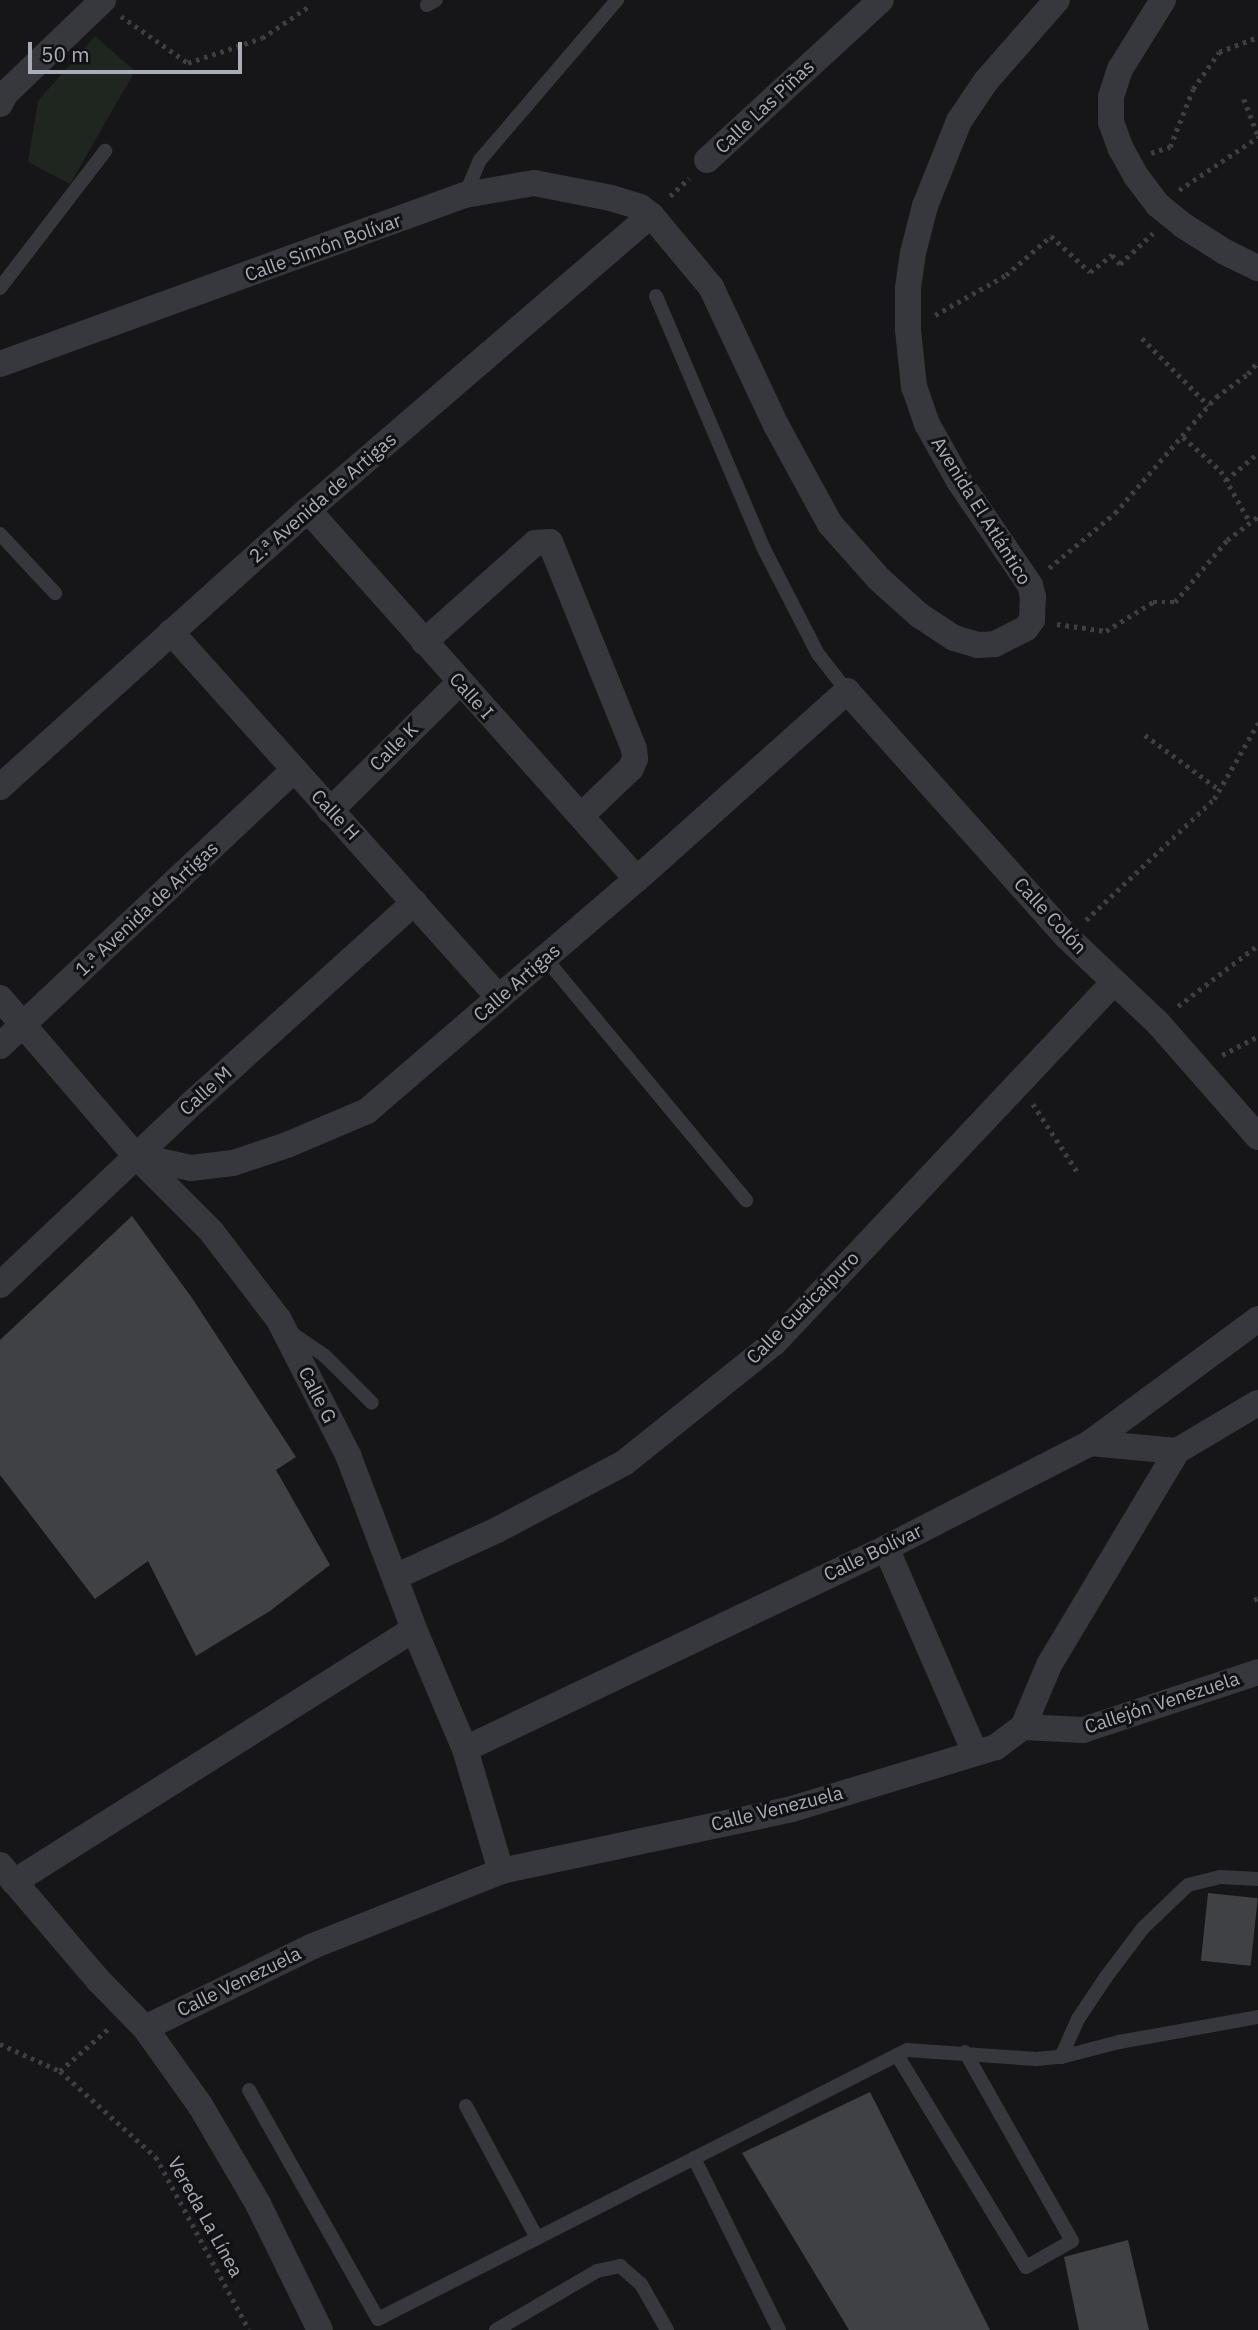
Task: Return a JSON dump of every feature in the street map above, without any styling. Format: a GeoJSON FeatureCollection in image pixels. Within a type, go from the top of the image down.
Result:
{"type":"FeatureCollection","features":[{"type":"Feature","properties":{"kind":"street","name":"Calle Las Piñas"},"geometry":{"type":"LineString","coordinates":[[707,160],[881,0]]}},
{"type":"Feature","properties":{"kind":"street","name":"Avenida El Atlántico"},"geometry":{"type":"LineString","coordinates":[[1032,620],[1030,584],[959,481],[927,424],[914,387],[908,330],[913,253],[925,206],[954,131],[986,81],[1057,0]]}},
{"type":"Feature","properties":{"kind":"street"},"geometry":{"type":"LineString","coordinates":[[1163,0],[1121,69],[1111,97],[1111,122],[1127,160],[1165,210],[1225,252],[1258,268]]}},
{"type":"Feature","properties":{"kind":"street"},"geometry":{"type":"LineString","coordinates":[[0,104],[5,94],[102,1]]}},
{"type":"Feature","properties":{"kind":"street","name":"Calle Simón Bolívar"},"geometry":{"type":"LineString","coordinates":[[0,365],[465,195],[534,183],[611,198],[640,207],[650,215]]}},
{"type":"Feature","properties":{"kind":"street"},"geometry":{"type":"LineString","coordinates":[[650,215],[711,287],[776,425],[830,524],[879,579],[919,615],[954,638],[967,643],[995,644],[1017,634],[1032,620]]}},
{"type":"Feature","properties":{"kind":"street","name":"2.ª Avenida de Artigas"},"geometry":{"type":"LineString","coordinates":[[0,787],[308,510],[650,215]]}},
{"type":"Feature","properties":{"kind":"street","name":"Calle I"},"geometry":{"type":"LineString","coordinates":[[308,510],[459,683],[582,815],[637,879]]}},
{"type":"Feature","properties":{"kind":"street"},"geometry":{"type":"LineString","coordinates":[[424,642],[535,543],[550,542],[634,749],[635,759],[631,768],[582,815]]}},
{"type":"Feature","properties":{"kind":"street","name":"Calle H"},"geometry":{"type":"LineString","coordinates":[[171,632],[499,998]]}},
{"type":"Feature","properties":{"kind":"street","name":"Calle K"},"geometry":{"type":"LineString","coordinates":[[330,811],[459,683]]}},
{"type":"Feature","properties":{"kind":"street","name":"Calle Artigas"},"geometry":{"type":"LineString","coordinates":[[136,1156],[191,1168],[233,1163],[328,1129],[368,1111],[637,879],[847,691]]}},
{"type":"Feature","properties":{"kind":"street","name":"Calle Colón"},"geometry":{"type":"LineString","coordinates":[[847,691],[1067,937],[1157,1022],[1258,1137]]}},
{"type":"Feature","properties":{"kind":"street","name":"1.ª Avenida de Artigas"},"geometry":{"type":"LineString","coordinates":[[0,1046],[293,771]]}},
{"type":"Feature","properties":{"kind":"street","name":"Calle M"},"geometry":{"type":"LineString","coordinates":[[0,1285],[136,1156],[415,902]]}},
{"type":"Feature","properties":{"kind":"street","name":"Calle Guaicaipuro"},"geometry":{"type":"LineString","coordinates":[[396,1577],[497,1530],[624,1463],[774,1343],[1114,982]]}},
{"type":"Feature","properties":{"kind":"street","name":"Calle G"},"geometry":{"type":"LineString","coordinates":[[0,998],[136,1156],[211,1231],[247,1274],[283,1328],[348,1455],[414,1629],[465,1749],[501,1871]]}},
{"type":"Feature","properties":{"kind":"street","name":"Calle Bolívar"},"geometry":{"type":"LineString","coordinates":[[465,1749],[886,1548],[1090,1443],[1258,1319]]}},
{"type":"Feature","properties":{"kind":"street"},"geometry":{"type":"LineString","coordinates":[[1023,1727],[1049,1665],[1177,1451],[1258,1403]]}},
{"type":"Feature","properties":{"kind":"street"},"geometry":{"type":"LineString","coordinates":[[1090,1443],[1177,1451]]}},
{"type":"Feature","properties":{"kind":"street"},"geometry":{"type":"LineString","coordinates":[[886,1548],[975,1753]]}},
{"type":"Feature","properties":{"kind":"street"},"geometry":{"type":"LineString","coordinates":[[320,2330],[232,2157],[200,2105],[136,2020],[7,1873],[414,1629]]}},
{"type":"Feature","properties":{"kind":"street","name":"Callejón Venezuela"},"geometry":{"type":"LineString","coordinates":[[1023,1727],[1083,1730],[1258,1672]]}},
{"type":"Feature","properties":{"kind":"street","name":"Calle Venezuela"},"geometry":{"type":"LineString","coordinates":[[136,2020],[501,1871],[792,1809],[996,1746],[1023,1727]]}},
{"type":"Feature","properties":{"kind":"lane"},"geometry":{"type":"LineString","coordinates":[[465,195],[480,160],[617,0]]}},
{"type":"Feature","properties":{"kind":"lane"},"geometry":{"type":"LineString","coordinates":[[0,288],[106,151]]}},
{"type":"Feature","properties":{"kind":"lane"},"geometry":{"type":"LineString","coordinates":[[656,296],[765,551],[818,654],[847,691]]}},
{"type":"Feature","properties":{"kind":"lane"},"geometry":{"type":"LineString","coordinates":[[0,534],[55,593]]}},
{"type":"Feature","properties":{"kind":"lane"},"geometry":{"type":"LineString","coordinates":[[545,958],[746,1200]]}},
{"type":"Feature","properties":{"kind":"lane"},"geometry":{"type":"LineString","coordinates":[[283,1328],[325,1356],[372,1404]]}},
{"type":"Feature","properties":{"kind":"lane"},"geometry":{"type":"LineString","coordinates":[[1061,2057],[1078,2019],[1106,1977],[1143,1928],[1188,1885],[1220,1877],[1258,1879]]}},
{"type":"Feature","properties":{"kind":"lane"},"geometry":{"type":"LineString","coordinates":[[249,2090],[378,2319],[907,2050],[925,2049],[1036,2059],[1061,2057],[1119,2042],[1258,2017]]}},
{"type":"Feature","properties":{"kind":"lane"},"geometry":{"type":"LineString","coordinates":[[897,2055],[1026,2267],[1072,2241],[964,2052]]}},
{"type":"Feature","properties":{"kind":"lane"},"geometry":{"type":"LineString","coordinates":[[466,2106],[537,2238]]}},
{"type":"Feature","properties":{"kind":"lane"},"geometry":{"type":"LineString","coordinates":[[694,2158],[779,2330]]}},
{"type":"Feature","properties":{"kind":"lane"},"geometry":{"type":"LineString","coordinates":[[496,2330],[597,2271],[620,2266],[641,2284],[667,2330]]}},
{"type":"Feature","properties":{"kind":"path"},"geometry":{"type":"LineString","coordinates":[[102,1],[188,63],[262,38],[311,5]]}},
{"type":"Feature","properties":{"kind":"path"},"geometry":{"type":"LineString","coordinates":[[1127,160],[1170,147],[1193,89],[1219,52],[1258,37]]}},
{"type":"Feature","properties":{"kind":"path"},"geometry":{"type":"LineString","coordinates":[[908,330],[1006,275],[1051,236],[1090,272],[1112,255],[1120,264],[1165,210],[1258,136],[1244,99]]}},
{"type":"Feature","properties":{"kind":"path","name":"Calle Las Piñas"},"geometry":{"type":"LineString","coordinates":[[650,215],[707,160]]}},
{"type":"Feature","properties":{"kind":"path"},"geometry":{"type":"LineString","coordinates":[[1142,338],[1209,406]]}},
{"type":"Feature","properties":{"kind":"path"},"geometry":{"type":"LineString","coordinates":[[1030,584],[1115,513],[1209,406],[1248,374],[1258,361]]}},
{"type":"Feature","properties":{"kind":"path"},"geometry":{"type":"LineString","coordinates":[[1183,437],[1221,471],[1250,522]]}},
{"type":"Feature","properties":{"kind":"path"},"geometry":{"type":"LineString","coordinates":[[1226,480],[1258,453]]}},
{"type":"Feature","properties":{"kind":"path"},"geometry":{"type":"LineString","coordinates":[[1032,620],[1106,631],[1153,602],[1175,602],[1227,540],[1258,517]]}},
{"type":"Feature","properties":{"kind":"path"},"geometry":{"type":"LineString","coordinates":[[1067,937],[1214,799],[1258,723]]}},
{"type":"Feature","properties":{"kind":"path"},"geometry":{"type":"LineString","coordinates":[[1146,735],[1220,790]]}},
{"type":"Feature","properties":{"kind":"path"},"geometry":{"type":"LineString","coordinates":[[1157,1022],[1258,945]]}},
{"type":"Feature","properties":{"kind":"path"},"geometry":{"type":"LineString","coordinates":[[1200,1068],[1258,1036]]}},
{"type":"Feature","properties":{"kind":"path"},"geometry":{"type":"LineString","coordinates":[[1019,1083],[1079,1174]]}},
{"type":"Feature","properties":{"kind":"path"},"geometry":{"type":"LineString","coordinates":[[60,2071],[136,2020]]}},
{"type":"Feature","properties":{"kind":"path","name":"Vereda La Línea"},"geometry":{"type":"LineString","coordinates":[[0,2043],[60,2071],[156,2157],[249,2330]]}},
{"type":"Feature","properties":{"kind":"shaded area"},"geometry":{"type":"Polygon","coordinates":[[[95,36],[135,71],[70,184],[28,162],[38,101],[95,36]]]}},
{"type":"Feature","properties":{"kind":"building"},"geometry":{"type":"Polygon","coordinates":[[[132,1216],[192,1298],[296,1457],[276,1470],[330,1565],[270,1611],[196,1656],[148,1561],[95,1599],[0,1475],[0,1340],[132,1216]]]}},
{"type":"Feature","properties":{"kind":"building"},"geometry":{"type":"Polygon","coordinates":[[[1208,1893],[1258,1898],[1251,1966],[1201,1961],[1208,1893]]]}},
{"type":"Feature","properties":{"kind":"building"},"geometry":{"type":"Polygon","coordinates":[[[870,2092],[990,2330],[849,2330],[742,2153],[870,2092]]]}},
{"type":"Feature","properties":{"kind":"building"},"geometry":{"type":"Polygon","coordinates":[[[1128,2240],[1149,2330],[1079,2330],[1064,2257],[1128,2240]]]}}]}
